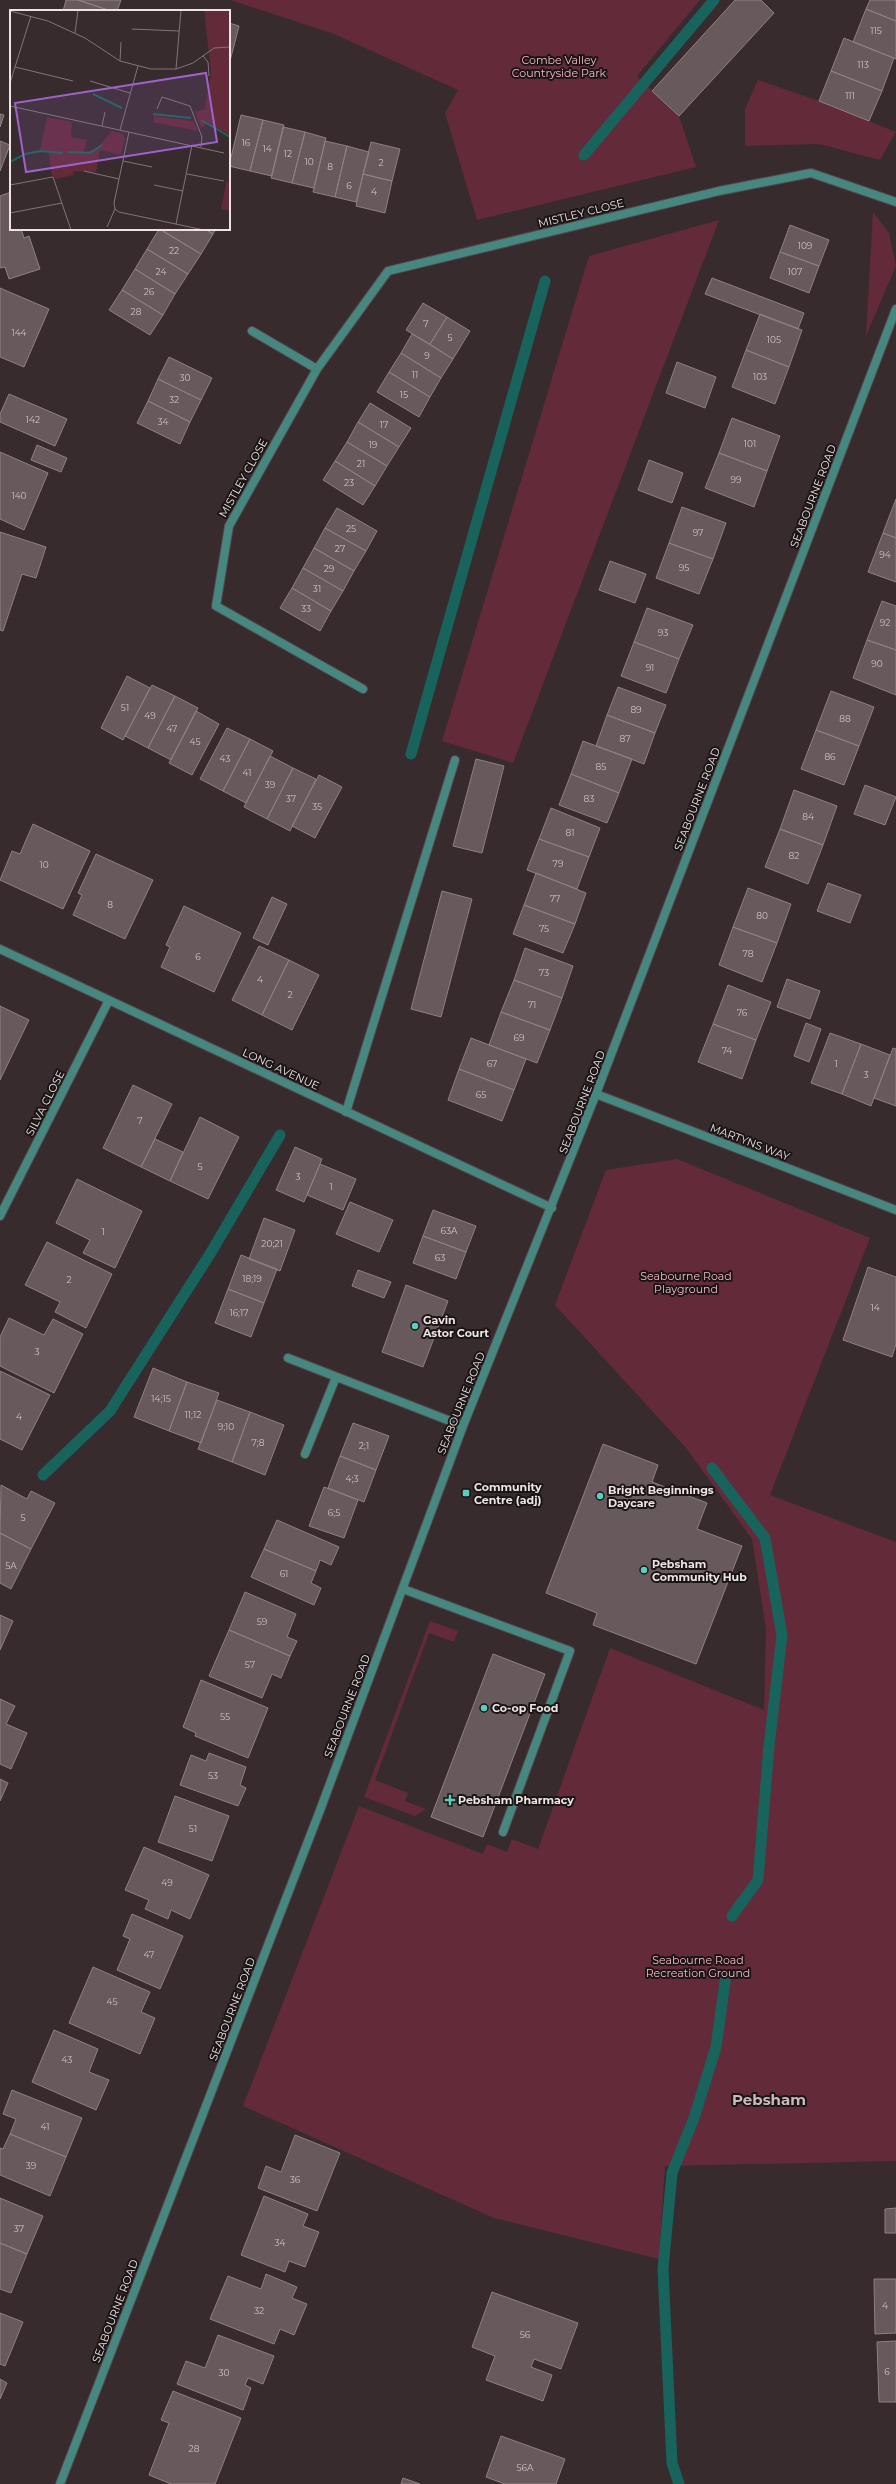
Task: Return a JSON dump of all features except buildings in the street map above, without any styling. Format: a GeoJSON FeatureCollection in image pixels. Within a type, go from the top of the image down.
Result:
{"type":"FeatureCollection","features":[{"type":"Feature","properties":{"kind":"street","name":"MISTLEY CLOSE"},"geometry":{"type":"LineString","coordinates":[[364,689],[216,606],[229,526],[317,369],[388,271],[719,191],[811,173],[896,202]]}},
{"type":"Feature","properties":{"kind":"street","name":"SEABOURNE ROAD"},"geometry":{"type":"LineString","coordinates":[[60,2484],[313,1828],[463,1426],[552,1208],[895,313]]}},
{"type":"Feature","properties":{"kind":"street"},"geometry":{"type":"LineString","coordinates":[[252,331],[317,369]]}},
{"type":"Feature","properties":{"kind":"street"},"geometry":{"type":"LineString","coordinates":[[346,1112],[455,760]]}},
{"type":"Feature","properties":{"kind":"street","name":"LONG AVENUE"},"geometry":{"type":"LineString","coordinates":[[0,949],[552,1208]]}},
{"type":"Feature","properties":{"kind":"street","name":"SILVA CLOSE"},"geometry":{"type":"LineString","coordinates":[[0,1216],[109,1000]]}},
{"type":"Feature","properties":{"kind":"street","name":"MARTYNS WAY"},"geometry":{"type":"LineString","coordinates":[[596,1094],[896,1210]]}},
{"type":"Feature","properties":{"kind":"street"},"geometry":{"type":"LineString","coordinates":[[288,1358],[463,1426]]}},
{"type":"Feature","properties":{"kind":"street"},"geometry":{"type":"LineString","coordinates":[[305,1454],[336,1377]]}},
{"type":"Feature","properties":{"kind":"street"},"geometry":{"type":"LineString","coordinates":[[403,1589],[570,1651],[503,1832]]}},
{"type":"Feature","properties":{"kind":"green space","name":"Combe Valley Countryside Park"},"geometry":{"type":"Polygon","coordinates":[[[230,0],[700,0],[637,76],[679,116],[696,167],[477,220],[445,113],[458,90],[334,34],[230,0]]]}},
{"type":"Feature","properties":{"kind":"green space"},"geometry":{"type":"Polygon","coordinates":[[[758,80],[819,101],[896,132],[880,160],[819,144],[745,146],[745,109],[758,80]]]}},
{"type":"Feature","properties":{"kind":"green space"},"geometry":{"type":"Polygon","coordinates":[[[873,212],[889,233],[896,266],[866,336],[873,212]]]}},
{"type":"Feature","properties":{"kind":"green space"},"geometry":{"type":"Polygon","coordinates":[[[719,220],[513,763],[442,741],[589,256],[719,220]]]}},
{"type":"Feature","properties":{"kind":"green space","name":"Seabourne Road Recreation Ground"},"geometry":{"type":"Polygon","coordinates":[[[677,1159],[870,1238],[770,1495],[896,1542],[896,2161],[665,2166],[659,2259],[494,2218],[243,2106],[359,1806],[483,1854],[487,1844],[507,1852],[512,1839],[538,1849],[610,1648],[764,1710],[766,1629],[752,1539],[686,1448],[555,1305],[606,1170],[677,1159]]]}},
{"type":"Feature","properties":{"kind":"green space"},"geometry":{"type":"Polygon","coordinates":[[[430,1621],[458,1631],[454,1642],[429,1633],[375,1780],[408,1793],[405,1801],[426,1809],[415,1816],[364,1797],[430,1621]]]}},
{"type":"Feature","properties":{"kind":"waterway"},"geometry":{"type":"LineString","coordinates":[[584,155],[714,0]]}},
{"type":"Feature","properties":{"kind":"waterway"},"geometry":{"type":"LineString","coordinates":[[411,754],[545,281]]}},
{"type":"Feature","properties":{"kind":"waterway"},"geometry":{"type":"LineString","coordinates":[[43,1475],[110,1411],[210,1254],[280,1135]]}},
{"type":"Feature","properties":{"kind":"waterway"},"geometry":{"type":"LineString","coordinates":[[712,1468],[765,1538],[782,1635],[769,1746],[758,1880],[732,1916]]}},
{"type":"Feature","properties":{"kind":"waterway"},"geometry":{"type":"LineString","coordinates":[[679,2484],[672,2463],[663,2269],[672,2173],[694,2118],[716,2047],[726,1975]]}},
{"type":"Feature","properties":{"kind":"place","name":"Gavin Astor Court"},"geometry":{"type":"Point","coordinates":[415,1326]}},
{"type":"Feature","properties":{"kind":"place","name":"Community Centre (adj)"},"geometry":{"type":"Point","coordinates":[466,1493]}},
{"type":"Feature","properties":{"kind":"place","name":"Bright Beginnings Daycare"},"geometry":{"type":"Point","coordinates":[600,1496]}},
{"type":"Feature","properties":{"kind":"place","name":"Pebsham Community Hub"},"geometry":{"type":"Point","coordinates":[644,1570]}},
{"type":"Feature","properties":{"kind":"place","name":"Co-op Food"},"geometry":{"type":"Point","coordinates":[484,1708]}},
{"type":"Feature","properties":{"kind":"place","name":"Pebsham Pharmacy"},"geometry":{"type":"Point","coordinates":[450,1800]}},
{"type":"Feature","properties":{"kind":"district","name":"Pebsham"},"geometry":{"type":"Point","coordinates":[769,2100]}},
{"type":"Feature","properties":{"kind":"park label","name":"Seabourne Road Playground"},"geometry":{"type":"Point","coordinates":[686,1282]}}]}
